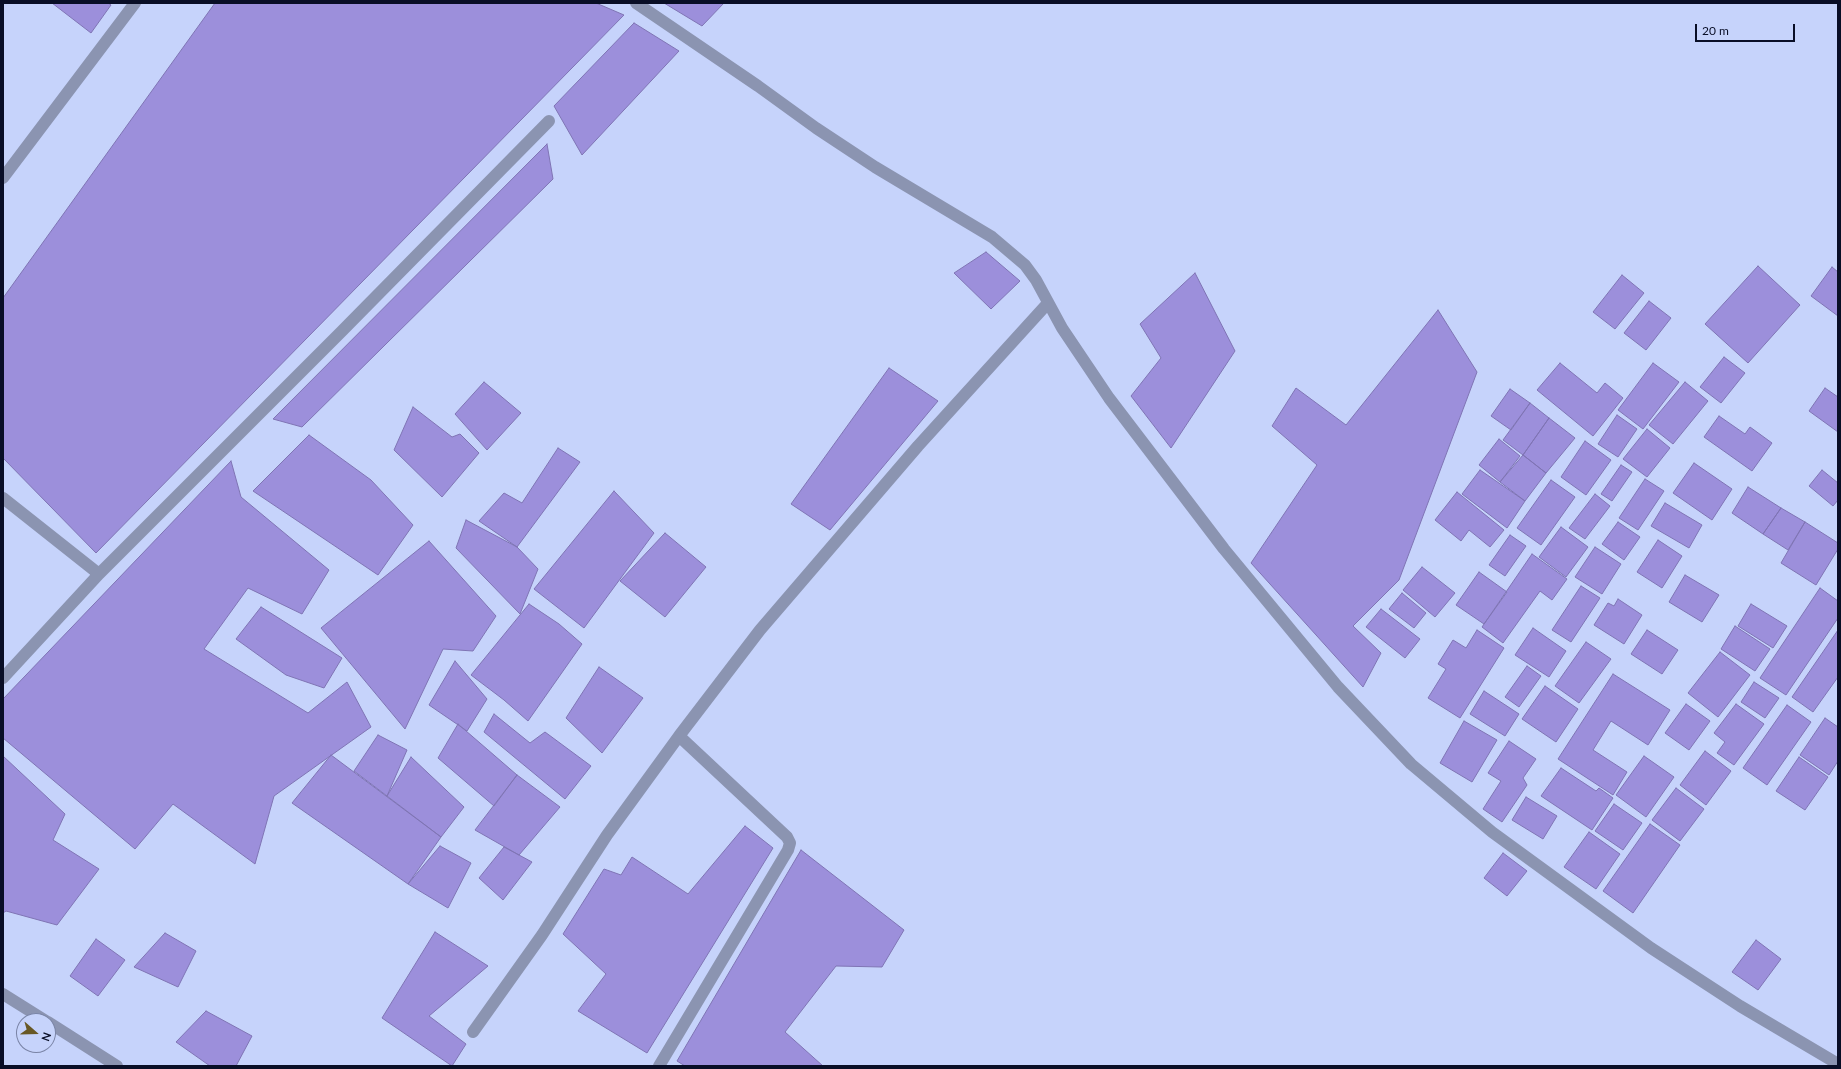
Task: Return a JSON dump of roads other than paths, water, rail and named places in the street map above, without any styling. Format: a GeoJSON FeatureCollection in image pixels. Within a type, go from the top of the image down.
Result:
{"type":"FeatureCollection","features":[{"type":"Feature","properties":{"kind":"street"},"geometry":{"type":"LineString","coordinates":[[3,178],[135,3]]}},
{"type":"Feature","properties":{"kind":"street"},"geometry":{"type":"LineString","coordinates":[[639,4],[758,86],[822,133],[874,167],[992,237],[1025,265],[1036,280],[1062,328],[1109,398],[1224,549],[1338,687],[1411,764],[1492,832],[1639,939],[1740,1006],[1838,1064]]}},
{"type":"Feature","properties":{"kind":"street"},"geometry":{"type":"LineString","coordinates":[[3,678],[99,574],[342,332],[549,121]]}},
{"type":"Feature","properties":{"kind":"street"},"geometry":{"type":"LineString","coordinates":[[473,1032],[542,935],[607,835],[679,736],[760,630],[918,446],[1048,303]]}},
{"type":"Feature","properties":{"kind":"street"},"geometry":{"type":"LineString","coordinates":[[3,498],[99,574]]}},
{"type":"Feature","properties":{"kind":"street"},"geometry":{"type":"LineString","coordinates":[[659,1066],[788,850],[790,844],[787,837],[679,736]]}},
{"type":"Feature","properties":{"kind":"street"},"geometry":{"type":"LineString","coordinates":[[3,994],[33,1013]]}},
{"type":"Feature","properties":{"kind":"street"},"geometry":{"type":"LineString","coordinates":[[56,1028],[117,1066]]}}]}
